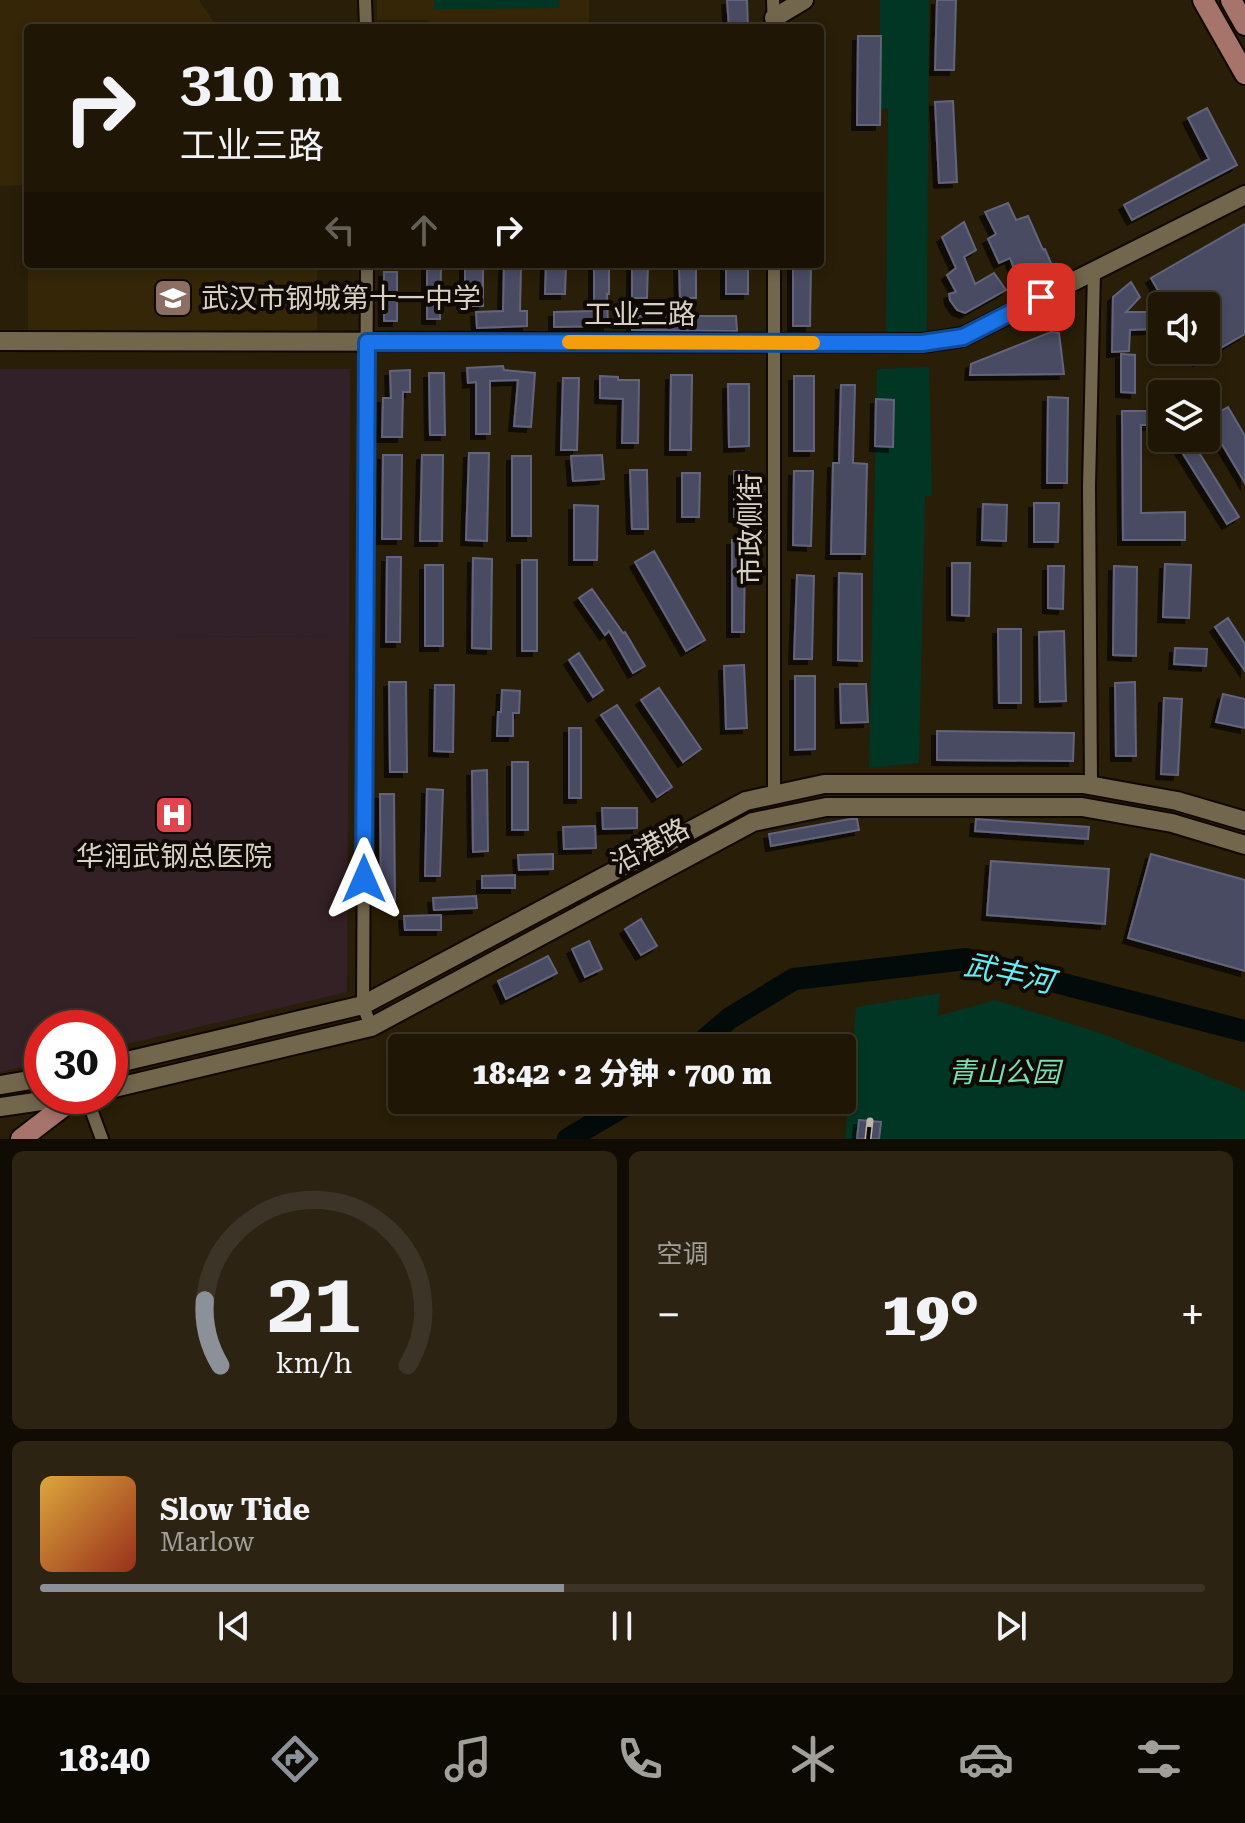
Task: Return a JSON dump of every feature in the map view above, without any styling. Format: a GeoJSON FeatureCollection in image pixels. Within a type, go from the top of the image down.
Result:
{"type":"FeatureCollection","features":[{"type":"Feature","properties":{"kind":"main road"},"geometry":{"type":"LineString","coordinates":[[774,15],[804,0]]}},
{"type":"Feature","properties":{"kind":"main road"},"geometry":{"type":"LineString","coordinates":[[1196,0],[1227,43]]}},
{"type":"Feature","properties":{"kind":"main road"},"geometry":{"type":"LineString","coordinates":[[1203,0],[1245,74]]}},
{"type":"Feature","properties":{"kind":"main road"},"geometry":{"type":"LineString","coordinates":[[1231,0],[1245,25]]}},
{"type":"Feature","properties":{"kind":"main road","name":"工业三路"},"geometry":{"type":"LineString","coordinates":[[0,341],[922,343],[963,337],[1245,195]]}},
{"type":"Feature","properties":{"kind":"main road","name":"沿港路"},"geometry":{"type":"LineString","coordinates":[[128,1061],[363,1005],[746,801],[824,784],[1091,785],[1177,801],[1245,821]]}},
{"type":"Feature","properties":{"kind":"main road","name":"沿港路"},"geometry":{"type":"LineString","coordinates":[[128,1085],[371,1027],[753,822],[826,807],[1082,807],[1172,823],[1245,845]]}},
{"type":"Feature","properties":{"kind":"main road"},"geometry":{"type":"LineString","coordinates":[[639,858],[649,878]]}},
{"type":"Feature","properties":{"kind":"main road"},"geometry":{"type":"LineString","coordinates":[[0,1085],[24,1081]]}},
{"type":"Feature","properties":{"kind":"main road"},"geometry":{"type":"LineString","coordinates":[[0,1107],[24,1104]]}},
{"type":"Feature","properties":{"kind":"main road"},"geometry":{"type":"LineString","coordinates":[[21,1139],[54,1114]]}},
{"type":"Feature","properties":{"kind":"street"},"geometry":{"type":"LineString","coordinates":[[365,0],[366,24]]}},
{"type":"Feature","properties":{"kind":"street"},"geometry":{"type":"LineString","coordinates":[[367,268],[363,1005],[371,1027]]}},
{"type":"Feature","properties":{"kind":"street","name":"市政侧街"},"geometry":{"type":"LineString","coordinates":[[774,268],[774,795]]}},
{"type":"Feature","properties":{"kind":"street"},"geometry":{"type":"LineString","coordinates":[[1091,785],[1089,486],[1094,271]]}},
{"type":"Feature","properties":{"kind":"street"},"geometry":{"type":"LineString","coordinates":[[93,1114],[102,1139]]}},
{"type":"Feature","properties":{"kind":"shaded area"},"geometry":{"type":"Polygon","coordinates":[[[0,0],[199,0],[215,24],[24,24],[24,185],[0,186],[0,0]]]}},
{"type":"Feature","properties":{"kind":"shaded area"},"geometry":{"type":"Polygon","coordinates":[[[377,0],[589,0],[589,24],[428,24],[428,20],[377,20],[377,0]]]}},
{"type":"Feature","properties":{"kind":"shaded area","name":"武汉市钢城第十一中学"},"geometry":{"type":"Polygon","coordinates":[[[28,268],[317,268],[317,333],[28,332],[28,268]]]}},
{"type":"Feature","properties":{"kind":"shaded area"},"geometry":{"type":"Polygon","coordinates":[[[0,369],[350,369],[349,636],[0,638],[0,369]]]}},
{"type":"Feature","properties":{"kind":"shaded area","name":"华润武钢总医院"},"geometry":{"type":"Polygon","coordinates":[[[349,636],[347,992],[128,1044],[128,1010],[24,1010],[24,1067],[0,1072],[0,638],[349,636]]]}},
{"type":"Feature","properties":{"kind":"green space"},"geometry":{"type":"Polygon","coordinates":[[[434,0],[559,0],[559,8],[434,9],[434,0]]]}},
{"type":"Feature","properties":{"kind":"green space"},"geometry":{"type":"Polygon","coordinates":[[[880,0],[929,0],[927,333],[886,335],[888,108],[880,110],[880,0]]]}},
{"type":"Feature","properties":{"kind":"green space"},"geometry":{"type":"Polygon","coordinates":[[[929,367],[932,495],[925,497],[919,763],[869,768],[877,369],[929,367]]]}},
{"type":"Feature","properties":{"kind":"green space","name":"青山公园"},"geometry":{"type":"Polygon","coordinates":[[[940,993],[938,1016],[995,1000],[1100,1033],[1245,1091],[1245,1139],[845,1139],[847,1114],[856,1114],[856,1007],[940,993]]]}},
{"type":"Feature","properties":{"kind":"building"},"geometry":{"type":"Polygon","coordinates":[[[727,0],[747,0],[748,24],[729,24],[727,0]]]}},
{"type":"Feature","properties":{"kind":"building"},"geometry":{"type":"Polygon","coordinates":[[[937,0],[956,0],[954,70],[935,70],[937,0]]]}},
{"type":"Feature","properties":{"kind":"building"},"geometry":{"type":"Polygon","coordinates":[[[858,36],[881,36],[880,125],[857,125],[858,36]]]}},
{"type":"Feature","properties":{"kind":"building"},"geometry":{"type":"Polygon","coordinates":[[[953,101],[957,182],[939,183],[935,102],[953,101]]]}},
{"type":"Feature","properties":{"kind":"building"},"geometry":{"type":"Polygon","coordinates":[[[1207,108],[1237,165],[1132,220],[1124,205],[1209,159],[1188,118],[1207,108]]]}},
{"type":"Feature","properties":{"kind":"building"},"geometry":{"type":"Polygon","coordinates":[[[1008,203],[1016,220],[1028,216],[1053,268],[1019,282],[1010,258],[999,263],[988,239],[996,234],[985,212],[1008,203]]]}},
{"type":"Feature","properties":{"kind":"building"},"geometry":{"type":"Polygon","coordinates":[[[964,222],[976,250],[964,257],[975,284],[994,273],[1006,290],[965,313],[957,310],[950,300],[949,294],[956,292],[947,275],[956,268],[942,237],[964,222]]]}},
{"type":"Feature","properties":{"kind":"building"},"geometry":{"type":"Polygon","coordinates":[[[1245,224],[1245,334],[1220,348],[1220,292],[1159,292],[1151,278],[1245,224]]]}},
{"type":"Feature","properties":{"kind":"building"},"geometry":{"type":"Polygon","coordinates":[[[427,268],[441,268],[440,319],[427,319],[427,268]]]}},
{"type":"Feature","properties":{"kind":"building"},"geometry":{"type":"Polygon","coordinates":[[[465,268],[483,268],[483,306],[465,306],[465,268]]]}},
{"type":"Feature","properties":{"kind":"building"},"geometry":{"type":"Polygon","coordinates":[[[504,268],[521,268],[520,311],[527,311],[527,326],[477,328],[476,312],[503,311],[504,268]]]}},
{"type":"Feature","properties":{"kind":"building"},"geometry":{"type":"Polygon","coordinates":[[[546,268],[566,268],[565,294],[545,294],[546,268]]]}},
{"type":"Feature","properties":{"kind":"building"},"geometry":{"type":"Polygon","coordinates":[[[594,268],[609,268],[608,326],[554,327],[554,312],[594,311],[594,268]]]}},
{"type":"Feature","properties":{"kind":"building"},"geometry":{"type":"Polygon","coordinates":[[[632,268],[648,268],[647,298],[632,298],[632,268]]]}},
{"type":"Feature","properties":{"kind":"building"},"geometry":{"type":"Polygon","coordinates":[[[679,268],[696,268],[696,298],[680,298],[679,268]]]}},
{"type":"Feature","properties":{"kind":"building"},"geometry":{"type":"Polygon","coordinates":[[[726,268],[748,268],[748,294],[726,294],[726,268]]]}},
{"type":"Feature","properties":{"kind":"building"},"geometry":{"type":"Polygon","coordinates":[[[793,268],[811,268],[810,326],[793,326],[793,268]]]}},
{"type":"Feature","properties":{"kind":"building"},"geometry":{"type":"Polygon","coordinates":[[[384,272],[397,272],[397,321],[384,321],[384,272]]]}},
{"type":"Feature","properties":{"kind":"building"},"geometry":{"type":"Polygon","coordinates":[[[1131,282],[1140,297],[1126,312],[1148,312],[1148,329],[1130,330],[1129,351],[1112,352],[1113,297],[1131,282]]]}},
{"type":"Feature","properties":{"kind":"building"},"geometry":{"type":"Polygon","coordinates":[[[632,316],[736,316],[737,331],[632,330],[632,316]]]}},
{"type":"Feature","properties":{"kind":"building"},"geometry":{"type":"Polygon","coordinates":[[[1051,332],[1059,333],[1064,374],[970,375],[971,364],[1051,332]]]}},
{"type":"Feature","properties":{"kind":"building"},"geometry":{"type":"Polygon","coordinates":[[[1121,354],[1135,355],[1135,393],[1121,392],[1121,354]]]}},
{"type":"Feature","properties":{"kind":"building"},"geometry":{"type":"Polygon","coordinates":[[[503,366],[504,370],[535,373],[531,427],[514,426],[518,380],[490,381],[490,434],[476,434],[476,382],[468,383],[467,368],[503,366]]]}},
{"type":"Feature","properties":{"kind":"building"},"geometry":{"type":"Polygon","coordinates":[[[410,370],[410,392],[403,392],[402,437],[382,437],[383,398],[391,398],[390,371],[410,370]]]}},
{"type":"Feature","properties":{"kind":"building"},"geometry":{"type":"Polygon","coordinates":[[[429,373],[444,373],[445,435],[430,435],[429,373]]]}},
{"type":"Feature","properties":{"kind":"building"},"geometry":{"type":"Polygon","coordinates":[[[671,375],[692,375],[691,450],[670,450],[671,375]]]}},
{"type":"Feature","properties":{"kind":"building"},"geometry":{"type":"Polygon","coordinates":[[[600,376],[639,380],[638,443],[622,443],[623,399],[600,398],[600,376]]]}},
{"type":"Feature","properties":{"kind":"building"},"geometry":{"type":"Polygon","coordinates":[[[794,376],[814,376],[814,451],[794,451],[794,376]]]}},
{"type":"Feature","properties":{"kind":"building"},"geometry":{"type":"Polygon","coordinates":[[[563,378],[579,378],[577,450],[561,450],[563,378]]]}},
{"type":"Feature","properties":{"kind":"building"},"geometry":{"type":"Polygon","coordinates":[[[728,384],[749,384],[749,446],[729,447],[728,384]]]}},
{"type":"Feature","properties":{"kind":"building"},"geometry":{"type":"Polygon","coordinates":[[[841,385],[855,385],[853,463],[867,464],[865,554],[831,554],[833,463],[839,463],[841,385]]]}},
{"type":"Feature","properties":{"kind":"building"},"geometry":{"type":"Polygon","coordinates":[[[1048,397],[1068,398],[1067,483],[1047,483],[1048,397]]]}},
{"type":"Feature","properties":{"kind":"building"},"geometry":{"type":"Polygon","coordinates":[[[876,399],[894,400],[893,447],[875,446],[876,399]]]}},
{"type":"Feature","properties":{"kind":"building"},"geometry":{"type":"Polygon","coordinates":[[[1228,407],[1245,436],[1245,483],[1220,441],[1220,412],[1228,407]]]}},
{"type":"Feature","properties":{"kind":"building"},"geometry":{"type":"Polygon","coordinates":[[[1122,411],[1148,411],[1148,425],[1141,425],[1141,513],[1185,512],[1185,540],[1123,540],[1122,411]]]}},
{"type":"Feature","properties":{"kind":"building"},"geometry":{"type":"Polygon","coordinates":[[[1182,452],[1199,452],[1239,517],[1227,524],[1182,452]]]}},
{"type":"Feature","properties":{"kind":"building"},"geometry":{"type":"Polygon","coordinates":[[[469,453],[489,453],[487,541],[466,540],[469,453]]]}},
{"type":"Feature","properties":{"kind":"building"},"geometry":{"type":"Polygon","coordinates":[[[383,455],[402,455],[401,539],[382,539],[383,455]]]}},
{"type":"Feature","properties":{"kind":"building"},"geometry":{"type":"Polygon","coordinates":[[[422,455],[443,455],[442,541],[420,541],[422,455]]]}},
{"type":"Feature","properties":{"kind":"building"},"geometry":{"type":"Polygon","coordinates":[[[602,455],[604,479],[573,481],[571,456],[602,455]]]}},
{"type":"Feature","properties":{"kind":"building"},"geometry":{"type":"Polygon","coordinates":[[[512,456],[531,456],[531,536],[512,536],[512,456]]]}},
{"type":"Feature","properties":{"kind":"building"},"geometry":{"type":"Polygon","coordinates":[[[630,470],[647,470],[648,529],[632,529],[630,470]]]}},
{"type":"Feature","properties":{"kind":"building"},"geometry":{"type":"Polygon","coordinates":[[[734,471],[749,471],[749,517],[734,517],[734,471]]]}},
{"type":"Feature","properties":{"kind":"building"},"geometry":{"type":"Polygon","coordinates":[[[794,471],[813,471],[811,546],[793,545],[794,471]]]}},
{"type":"Feature","properties":{"kind":"building"},"geometry":{"type":"Polygon","coordinates":[[[682,473],[700,473],[699,517],[682,517],[682,473]]]}},
{"type":"Feature","properties":{"kind":"building"},"geometry":{"type":"Polygon","coordinates":[[[1034,503],[1059,503],[1058,542],[1034,542],[1034,503]]]}},
{"type":"Feature","properties":{"kind":"building"},"geometry":{"type":"Polygon","coordinates":[[[983,504],[1007,505],[1006,541],[982,540],[983,504]]]}},
{"type":"Feature","properties":{"kind":"building"},"geometry":{"type":"Polygon","coordinates":[[[574,505],[598,506],[597,560],[574,560],[574,505]]]}},
{"type":"Feature","properties":{"kind":"building"},"geometry":{"type":"Polygon","coordinates":[[[732,540],[745,540],[744,632],[732,632],[732,540]]]}},
{"type":"Feature","properties":{"kind":"building"},"geometry":{"type":"Polygon","coordinates":[[[654,551],[705,640],[686,651],[635,562],[654,551]]]}},
{"type":"Feature","properties":{"kind":"building"},"geometry":{"type":"Polygon","coordinates":[[[387,557],[401,557],[400,642],[386,642],[387,557]]]}},
{"type":"Feature","properties":{"kind":"building"},"geometry":{"type":"Polygon","coordinates":[[[473,558],[492,559],[491,649],[472,648],[473,558]]]}},
{"type":"Feature","properties":{"kind":"building"},"geometry":{"type":"Polygon","coordinates":[[[522,560],[537,560],[537,651],[522,651],[522,560]]]}},
{"type":"Feature","properties":{"kind":"building"},"geometry":{"type":"Polygon","coordinates":[[[952,563],[970,563],[969,616],[952,615],[952,563]]]}},
{"type":"Feature","properties":{"kind":"building"},"geometry":{"type":"Polygon","coordinates":[[[1165,564],[1191,565],[1189,618],[1163,617],[1165,564]]]}},
{"type":"Feature","properties":{"kind":"building"},"geometry":{"type":"Polygon","coordinates":[[[425,565],[443,565],[443,646],[425,646],[425,565]]]}},
{"type":"Feature","properties":{"kind":"building"},"geometry":{"type":"Polygon","coordinates":[[[1048,566],[1064,566],[1063,609],[1048,608],[1048,566]]]}},
{"type":"Feature","properties":{"kind":"building"},"geometry":{"type":"Polygon","coordinates":[[[1114,566],[1137,567],[1136,656],[1113,655],[1114,566]]]}},
{"type":"Feature","properties":{"kind":"building"},"geometry":{"type":"Polygon","coordinates":[[[839,573],[862,574],[862,661],[838,660],[839,573]]]}},
{"type":"Feature","properties":{"kind":"building"},"geometry":{"type":"Polygon","coordinates":[[[797,575],[814,576],[812,659],[794,659],[797,575]]]}},
{"type":"Feature","properties":{"kind":"building"},"geometry":{"type":"Polygon","coordinates":[[[592,589],[625,632],[645,666],[633,673],[609,631],[605,635],[579,598],[592,589]]]}},
{"type":"Feature","properties":{"kind":"building"},"geometry":{"type":"Polygon","coordinates":[[[1228,618],[1245,644],[1245,671],[1215,627],[1228,618]]]}},
{"type":"Feature","properties":{"kind":"building"},"geometry":{"type":"Polygon","coordinates":[[[998,629],[1021,629],[1021,703],[999,703],[998,629]]]}},
{"type":"Feature","properties":{"kind":"building"},"geometry":{"type":"Polygon","coordinates":[[[1064,631],[1066,701],[1040,702],[1039,632],[1064,631]]]}},
{"type":"Feature","properties":{"kind":"building"},"geometry":{"type":"Polygon","coordinates":[[[1175,648],[1207,649],[1206,666],[1174,664],[1175,648]]]}},
{"type":"Feature","properties":{"kind":"building"},"geometry":{"type":"Polygon","coordinates":[[[579,653],[603,690],[593,697],[569,660],[579,653]]]}},
{"type":"Feature","properties":{"kind":"building"},"geometry":{"type":"Polygon","coordinates":[[[744,665],[747,728],[726,729],[724,666],[744,665]]]}},
{"type":"Feature","properties":{"kind":"building"},"geometry":{"type":"Polygon","coordinates":[[[795,676],[815,676],[815,749],[795,750],[795,676]]]}},
{"type":"Feature","properties":{"kind":"building"},"geometry":{"type":"Polygon","coordinates":[[[389,682],[406,682],[407,772],[390,772],[389,682]]]}},
{"type":"Feature","properties":{"kind":"building"},"geometry":{"type":"Polygon","coordinates":[[[1135,682],[1136,756],[1116,756],[1115,683],[1135,682]]]}},
{"type":"Feature","properties":{"kind":"building"},"geometry":{"type":"Polygon","coordinates":[[[840,684],[866,684],[868,722],[841,723],[840,684]]]}},
{"type":"Feature","properties":{"kind":"building"},"geometry":{"type":"Polygon","coordinates":[[[435,685],[454,685],[453,752],[434,751],[435,685]]]}},
{"type":"Feature","properties":{"kind":"building"},"geometry":{"type":"Polygon","coordinates":[[[659,688],[701,749],[683,762],[641,700],[659,688]]]}},
{"type":"Feature","properties":{"kind":"building"},"geometry":{"type":"Polygon","coordinates":[[[502,690],[520,691],[519,713],[513,713],[513,736],[497,736],[502,690]]]}},
{"type":"Feature","properties":{"kind":"building"},"geometry":{"type":"Polygon","coordinates":[[[1223,694],[1245,699],[1245,728],[1216,722],[1223,694]]]}},
{"type":"Feature","properties":{"kind":"building"},"geometry":{"type":"Polygon","coordinates":[[[1164,698],[1182,699],[1178,775],[1161,774],[1164,698]]]}},
{"type":"Feature","properties":{"kind":"building"},"geometry":{"type":"Polygon","coordinates":[[[617,705],[672,787],[657,797],[601,715],[617,705]]]}},
{"type":"Feature","properties":{"kind":"building"},"geometry":{"type":"Polygon","coordinates":[[[569,728],[581,728],[581,798],[569,798],[569,728]]]}},
{"type":"Feature","properties":{"kind":"building"},"geometry":{"type":"Polygon","coordinates":[[[937,731],[1074,733],[1073,761],[937,760],[937,731]]]}},
{"type":"Feature","properties":{"kind":"building"},"geometry":{"type":"Polygon","coordinates":[[[512,762],[528,762],[528,830],[512,830],[512,762]]]}},
{"type":"Feature","properties":{"kind":"building"},"geometry":{"type":"Polygon","coordinates":[[[487,770],[488,851],[473,852],[472,771],[487,770]]]}},
{"type":"Feature","properties":{"kind":"building"},"geometry":{"type":"Polygon","coordinates":[[[427,789],[443,790],[440,876],[425,876],[427,789]]]}},
{"type":"Feature","properties":{"kind":"building"},"geometry":{"type":"Polygon","coordinates":[[[380,794],[394,794],[395,900],[381,900],[380,794]]]}},
{"type":"Feature","properties":{"kind":"building"},"geometry":{"type":"Polygon","coordinates":[[[602,808],[637,808],[637,828],[603,829],[602,808]]]}},
{"type":"Feature","properties":{"kind":"building"},"geometry":{"type":"Polygon","coordinates":[[[857,819],[859,830],[771,846],[769,834],[857,819]]]}},
{"type":"Feature","properties":{"kind":"building"},"geometry":{"type":"Polygon","coordinates":[[[976,819],[1089,827],[1088,839],[975,831],[976,819]]]}},
{"type":"Feature","properties":{"kind":"building"},"geometry":{"type":"Polygon","coordinates":[[[595,826],[596,848],[564,849],[563,827],[595,826]]]}},
{"type":"Feature","properties":{"kind":"building"},"geometry":{"type":"Polygon","coordinates":[[[553,854],[553,869],[519,870],[518,855],[553,854]]]}},
{"type":"Feature","properties":{"kind":"building"},"geometry":{"type":"Polygon","coordinates":[[[1151,854],[1245,880],[1245,971],[1128,938],[1151,854]]]}},
{"type":"Feature","properties":{"kind":"building"},"geometry":{"type":"Polygon","coordinates":[[[991,861],[1109,869],[1105,924],[987,915],[991,861]]]}},
{"type":"Feature","properties":{"kind":"building"},"geometry":{"type":"Polygon","coordinates":[[[515,875],[515,888],[482,888],[482,876],[515,875]]]}},
{"type":"Feature","properties":{"kind":"building"},"geometry":{"type":"Polygon","coordinates":[[[476,896],[477,908],[434,910],[433,898],[476,896]]]}},
{"type":"Feature","properties":{"kind":"building"},"geometry":{"type":"Polygon","coordinates":[[[441,915],[441,930],[405,930],[404,916],[441,915]]]}},
{"type":"Feature","properties":{"kind":"building"},"geometry":{"type":"Polygon","coordinates":[[[641,919],[657,946],[641,955],[625,929],[641,919]]]}},
{"type":"Feature","properties":{"kind":"building"},"geometry":{"type":"Polygon","coordinates":[[[589,941],[602,969],[585,977],[572,949],[589,941]]]}},
{"type":"Feature","properties":{"kind":"building"},"geometry":{"type":"Polygon","coordinates":[[[548,956],[557,973],[506,999],[498,981],[548,956]]]}},
{"type":"Feature","properties":{"kind":"building"},"geometry":{"type":"Polygon","coordinates":[[[859,1120],[881,1122],[879,1139],[857,1139],[859,1120]]]}},
{"type":"Feature","properties":{"kind":"waterway","name":"武丰河"},"geometry":{"type":"LineString","coordinates":[[711,1034],[730,1018],[794,979],[966,959],[1245,1031]]}},
{"type":"Feature","properties":{"kind":"waterway","name":"武丰河"},"geometry":{"type":"LineString","coordinates":[[568,1139],[610,1114]]}},
{"type":"Feature","properties":{"kind":"railway"},"geometry":{"type":"LineString","coordinates":[[868,1139],[870,1121]]}},
{"type":"Feature","properties":{"kind":"slow traffic"},"geometry":{"type":"LineString","coordinates":[[569,342],[813,343]]}},
{"type":"Feature","properties":{"kind":"place","name":"武汉市钢城第十一中学"},"geometry":{"type":"Point","coordinates":[173,298]}},
{"type":"Feature","properties":{"kind":"place","name":"华润武钢总医院"},"geometry":{"type":"Point","coordinates":[174,815]}},
{"type":"Feature","properties":{"kind":"route"},"geometry":{"type":"LineString","coordinates":[[364,879],[367,342],[922,343],[963,337],[1041,297]]}}]}
